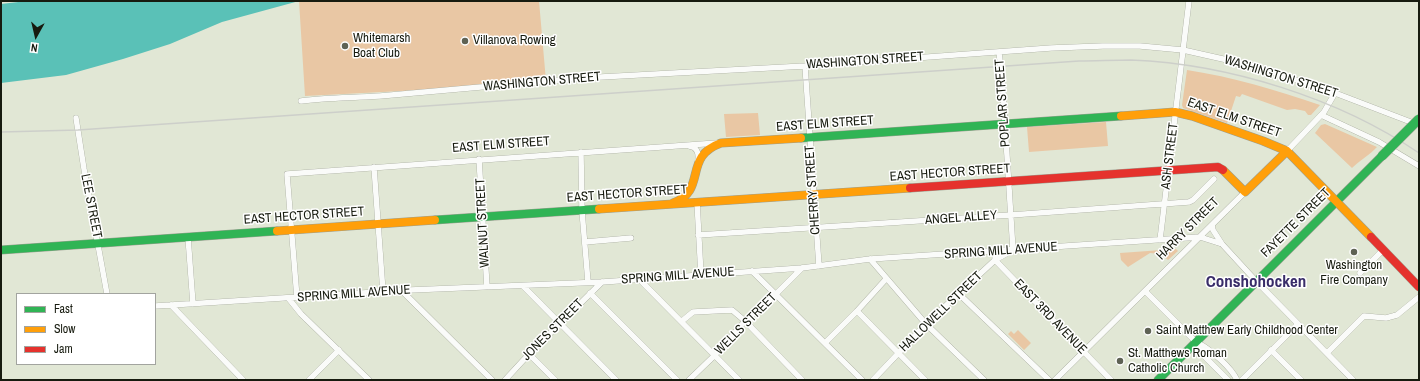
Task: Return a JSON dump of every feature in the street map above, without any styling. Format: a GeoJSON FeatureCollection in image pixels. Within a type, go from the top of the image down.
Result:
{"type":"FeatureCollection","features":[{"type":"Feature","properties":{"kind":"main road","name":"EAST ELM STREET"},"geometry":{"type":"LineString","coordinates":[[721,143],[1005,125],[1175,112],[1192,116],[1263,140],[1287,151],[1419,287]]}},
{"type":"Feature","properties":{"kind":"main road","name":"FAYETTE STREET"},"geometry":{"type":"LineString","coordinates":[[1158,380],[1419,120]]}},
{"type":"Feature","properties":{"kind":"main road"},"geometry":{"type":"LineString","coordinates":[[697,202],[692,196],[692,187],[698,160],[710,148],[721,143]]}},
{"type":"Feature","properties":{"kind":"main road","name":"HARRY STREET"},"geometry":{"type":"LineString","coordinates":[[1245,192],[1287,151]]}},
{"type":"Feature","properties":{"kind":"main road","name":"EAST HECTOR STREET"},"geometry":{"type":"LineString","coordinates":[[1,250],[1218,167],[1245,192]]}},
{"type":"Feature","properties":{"kind":"main road"},"geometry":{"type":"LineString","coordinates":[[660,205],[680,200],[692,187]]}},
{"type":"Feature","properties":{"kind":"street","name":"ASH STREET"},"geometry":{"type":"LineString","coordinates":[[1160,240],[1189,1]]}},
{"type":"Feature","properties":{"kind":"street","name":"WASHINGTON STREET"},"geometry":{"type":"LineString","coordinates":[[300,101],[315,98],[380,96],[582,78],[805,66],[1103,46],[1140,46],[1183,50],[1254,66],[1335,93],[1419,125]]}},
{"type":"Feature","properties":{"kind":"street","name":"POPLAR STREET"},"geometry":{"type":"LineString","coordinates":[[999,52],[1013,250]]}},
{"type":"Feature","properties":{"kind":"street","name":"CHERRY STREET"},"geometry":{"type":"LineString","coordinates":[[805,66],[819,266]]}},
{"type":"Feature","properties":{"kind":"street","name":"HARRY STREET"},"geometry":{"type":"LineString","coordinates":[[1287,151],[1321,115],[1329,105],[1335,93]]}},
{"type":"Feature","properties":{"kind":"street"},"geometry":{"type":"LineString","coordinates":[[1321,115],[1379,142],[1419,166]]}},
{"type":"Feature","properties":{"kind":"street","name":"LEE STREET"},"geometry":{"type":"LineString","coordinates":[[76,118],[107,293]]}},
{"type":"Feature","properties":{"kind":"street","name":"EAST ELM STREET"},"geometry":{"type":"LineString","coordinates":[[292,230],[287,174],[721,143]]}},
{"type":"Feature","properties":{"kind":"street"},"geometry":{"type":"LineString","coordinates":[[685,146],[692,146],[695,148],[698,152],[698,160]]}},
{"type":"Feature","properties":{"kind":"street","name":"JONES STREET"},"geometry":{"type":"LineString","coordinates":[[581,152],[582,211],[588,282]]}},
{"type":"Feature","properties":{"kind":"street","name":"WALNUT STREET"},"geometry":{"type":"LineString","coordinates":[[479,160],[487,287]]}},
{"type":"Feature","properties":{"kind":"street"},"geometry":{"type":"LineString","coordinates":[[374,167],[383,292]]}},
{"type":"Feature","properties":{"kind":"street","name":"ANGEL ALLEY"},"geometry":{"type":"LineString","coordinates":[[698,235],[1189,202],[1193,200],[1214,179]]}},
{"type":"Feature","properties":{"kind":"street","name":"HARRY STREET"},"geometry":{"type":"LineString","coordinates":[[1055,380],[1245,192]]}},
{"type":"Feature","properties":{"kind":"street"},"geometry":{"type":"LineString","coordinates":[[697,202],[701,275]]}},
{"type":"Feature","properties":{"kind":"street"},"geometry":{"type":"LineString","coordinates":[[1212,224],[1213,230],[1222,244],[1352,380]]}},
{"type":"Feature","properties":{"kind":"street"},"geometry":{"type":"LineString","coordinates":[[292,230],[298,298]]}},
{"type":"Feature","properties":{"kind":"street"},"geometry":{"type":"LineString","coordinates":[[188,237],[193,304]]}},
{"type":"Feature","properties":{"kind":"street"},"geometry":{"type":"LineString","coordinates":[[1200,237],[1222,244]]}},
{"type":"Feature","properties":{"kind":"street","name":"SPRING MILL AVENUE"},"geometry":{"type":"LineString","coordinates":[[156,306],[289,299],[383,292],[602,282],[802,268],[870,259],[1200,237]]}},
{"type":"Feature","properties":{"kind":"street"},"geometry":{"type":"LineString","coordinates":[[585,242],[631,238]]}},
{"type":"Feature","properties":{"kind":"street","name":"HALLOWELL STREET"},"geometry":{"type":"LineString","coordinates":[[873,380],[926,324],[995,260],[1013,250]]}},
{"type":"Feature","properties":{"kind":"street"},"geometry":{"type":"LineString","coordinates":[[1360,273],[1383,250]]}},
{"type":"Feature","properties":{"kind":"street"},"geometry":{"type":"LineString","coordinates":[[994,251],[995,260]]}},
{"type":"Feature","properties":{"kind":"street"},"geometry":{"type":"LineString","coordinates":[[870,259],[926,324],[984,380]]}},
{"type":"Feature","properties":{"kind":"street","name":"EAST 3RD AVENUE"},"geometry":{"type":"LineString","coordinates":[[995,260],[1111,380]]}},
{"type":"Feature","properties":{"kind":"street","name":"WELLS STREET"},"geometry":{"type":"LineString","coordinates":[[689,380],[714,356],[745,321],[776,294],[802,268]]}},
{"type":"Feature","properties":{"kind":"street"},"geometry":{"type":"LineString","coordinates":[[752,271],[862,380]]}},
{"type":"Feature","properties":{"kind":"street"},"geometry":{"type":"LineString","coordinates":[[639,279],[682,321],[738,380]]}},
{"type":"Feature","properties":{"kind":"street"},"geometry":{"type":"LineString","coordinates":[[825,343],[886,279]]}},
{"type":"Feature","properties":{"kind":"street","name":"JONES STREET"},"geometry":{"type":"LineString","coordinates":[[505,380],[529,354],[602,282]]}},
{"type":"Feature","properties":{"kind":"street"},"geometry":{"type":"LineString","coordinates":[[523,286],[616,380]]}},
{"type":"Feature","properties":{"kind":"street"},"geometry":{"type":"LineString","coordinates":[[402,291],[492,380]]}},
{"type":"Feature","properties":{"kind":"street"},"geometry":{"type":"LineString","coordinates":[[1145,291],[1196,342],[1210,351],[1224,364],[1234,374],[1237,380]]}},
{"type":"Feature","properties":{"kind":"street"},"geometry":{"type":"LineString","coordinates":[[590,293],[677,380]]}},
{"type":"Feature","properties":{"kind":"street"},"geometry":{"type":"LineString","coordinates":[[959,294],[1049,380]]}},
{"type":"Feature","properties":{"kind":"street"},"geometry":{"type":"LineString","coordinates":[[1327,353],[1364,316],[1386,318],[1397,315],[1419,297]]}},
{"type":"Feature","properties":{"kind":"street"},"geometry":{"type":"LineString","coordinates":[[289,299],[301,314],[369,380]]}},
{"type":"Feature","properties":{"kind":"street"},"geometry":{"type":"LineString","coordinates":[[171,305],[242,380]]}},
{"type":"Feature","properties":{"kind":"street"},"geometry":{"type":"LineString","coordinates":[[682,321],[693,312],[732,310],[745,321],[802,380]]}},
{"type":"Feature","properties":{"kind":"street"},"geometry":{"type":"LineString","coordinates":[[857,311],[925,380]]}},
{"type":"Feature","properties":{"kind":"street"},"geometry":{"type":"LineString","coordinates":[[1242,380],[1298,324]]}},
{"type":"Feature","properties":{"kind":"street"},"geometry":{"type":"LineString","coordinates":[[1196,342],[1204,356],[1228,380]]}},
{"type":"Feature","properties":{"kind":"street"},"geometry":{"type":"LineString","coordinates":[[309,380],[339,350]]}},
{"type":"Feature","properties":{"kind":"street"},"geometry":{"type":"LineString","coordinates":[[1271,350],[1301,380]]}},
{"type":"Feature","properties":{"kind":"street"},"geometry":{"type":"LineString","coordinates":[[529,354],[555,380]]}},
{"type":"Feature","properties":{"kind":"shaded area","name":"Villanova Rowing"},"geometry":{"type":"Polygon","coordinates":[[[299,1],[539,1],[546,81],[498,86],[305,96],[299,1]]]}},
{"type":"Feature","properties":{"kind":"shaded area"},"geometry":{"type":"Polygon","coordinates":[[[1187,70],[1254,84],[1320,105],[1311,115],[1308,115],[1305,111],[1295,109],[1287,110],[1242,94],[1240,97],[1236,96],[1227,123],[1183,108],[1182,105],[1187,70]]]}},
{"type":"Feature","properties":{"kind":"shaded area"},"geometry":{"type":"Polygon","coordinates":[[[758,113],[760,135],[726,137],[724,114],[758,113]]]}},
{"type":"Feature","properties":{"kind":"shaded area"},"geometry":{"type":"Polygon","coordinates":[[[1106,122],[1108,146],[1029,152],[1027,127],[1106,122]]]}},
{"type":"Feature","properties":{"kind":"shaded area"},"geometry":{"type":"Polygon","coordinates":[[[1325,124],[1377,147],[1352,168],[1315,133],[1321,125],[1325,124]]]}},
{"type":"Feature","properties":{"kind":"shaded area"},"geometry":{"type":"Polygon","coordinates":[[[1176,249],[1178,251],[1168,260],[1161,254],[1150,253],[1128,267],[1121,260],[1120,253],[1176,249]]]}},
{"type":"Feature","properties":{"kind":"shaded area"},"geometry":{"type":"Polygon","coordinates":[[[1018,330],[1031,343],[1024,350],[1008,334],[1011,331],[1014,334],[1018,330]]]}},
{"type":"Feature","properties":{"kind":"water"},"geometry":{"type":"Polygon","coordinates":[[[27,1],[299,1],[222,22],[170,44],[66,75],[1,83],[1,4],[27,1]]]}},
{"type":"Feature","properties":{"kind":"railway"},"geometry":{"type":"LineString","coordinates":[[1,132],[78,130],[1079,61],[1131,60],[1206,68],[1281,87],[1318,100],[1354,116],[1387,133],[1419,153]]}},
{"type":"Feature","properties":{"kind":"traffic: fast"},"geometry":{"type":"LineString","coordinates":[[801,138],[1121,116]]}},
{"type":"Feature","properties":{"kind":"traffic: fast"},"geometry":{"type":"LineString","coordinates":[[1382,156],[1419,119]]}},
{"type":"Feature","properties":{"kind":"traffic: fast"},"geometry":{"type":"LineString","coordinates":[[1158,380],[1382,156]]}},
{"type":"Feature","properties":{"kind":"traffic: fast"},"geometry":{"type":"LineString","coordinates":[[435,220],[599,209]]}},
{"type":"Feature","properties":{"kind":"traffic: fast"},"geometry":{"type":"LineString","coordinates":[[1,250],[277,231]]}},
{"type":"Feature","properties":{"kind":"traffic: slow"},"geometry":{"type":"LineString","coordinates":[[1121,116],[1175,112],[1192,116],[1287,151],[1371,237]]}},
{"type":"Feature","properties":{"kind":"traffic: slow"},"geometry":{"type":"LineString","coordinates":[[673,203],[684,197],[690,190],[702,156],[709,149],[721,143],[801,138]]}},
{"type":"Feature","properties":{"kind":"traffic: slow"},"geometry":{"type":"LineString","coordinates":[[1223,170],[1245,192],[1287,151]]}},
{"type":"Feature","properties":{"kind":"traffic: slow"},"geometry":{"type":"LineString","coordinates":[[599,209],[910,188]]}},
{"type":"Feature","properties":{"kind":"traffic: slow"},"geometry":{"type":"LineString","coordinates":[[277,231],[435,220]]}},
{"type":"Feature","properties":{"kind":"traffic: jam"},"geometry":{"type":"LineString","coordinates":[[910,188],[1218,167],[1223,170]]}},
{"type":"Feature","properties":{"kind":"traffic: jam"},"geometry":{"type":"LineString","coordinates":[[1371,237],[1419,287]]}},
{"type":"Feature","properties":{"kind":"place","name":"Villanova Rowing"},"geometry":{"type":"Point","coordinates":[465,41]}},
{"type":"Feature","properties":{"kind":"place","name":"Whitemarsh Boat Club"},"geometry":{"type":"Point","coordinates":[345,46]}},
{"type":"Feature","properties":{"kind":"place","name":"Washington Fire Company"},"geometry":{"type":"Point","coordinates":[1354,252]}},
{"type":"Feature","properties":{"kind":"place","name":"Saint Matthew Early Childhood Center"},"geometry":{"type":"Point","coordinates":[1148,331]}},
{"type":"Feature","properties":{"kind":"place","name":"St. Matthews Roman Catholic Church"},"geometry":{"type":"Point","coordinates":[1120,361]}},
{"type":"Feature","properties":{"kind":"district","name":"Conshohocken"},"geometry":{"type":"Point","coordinates":[1256,282]}}]}
